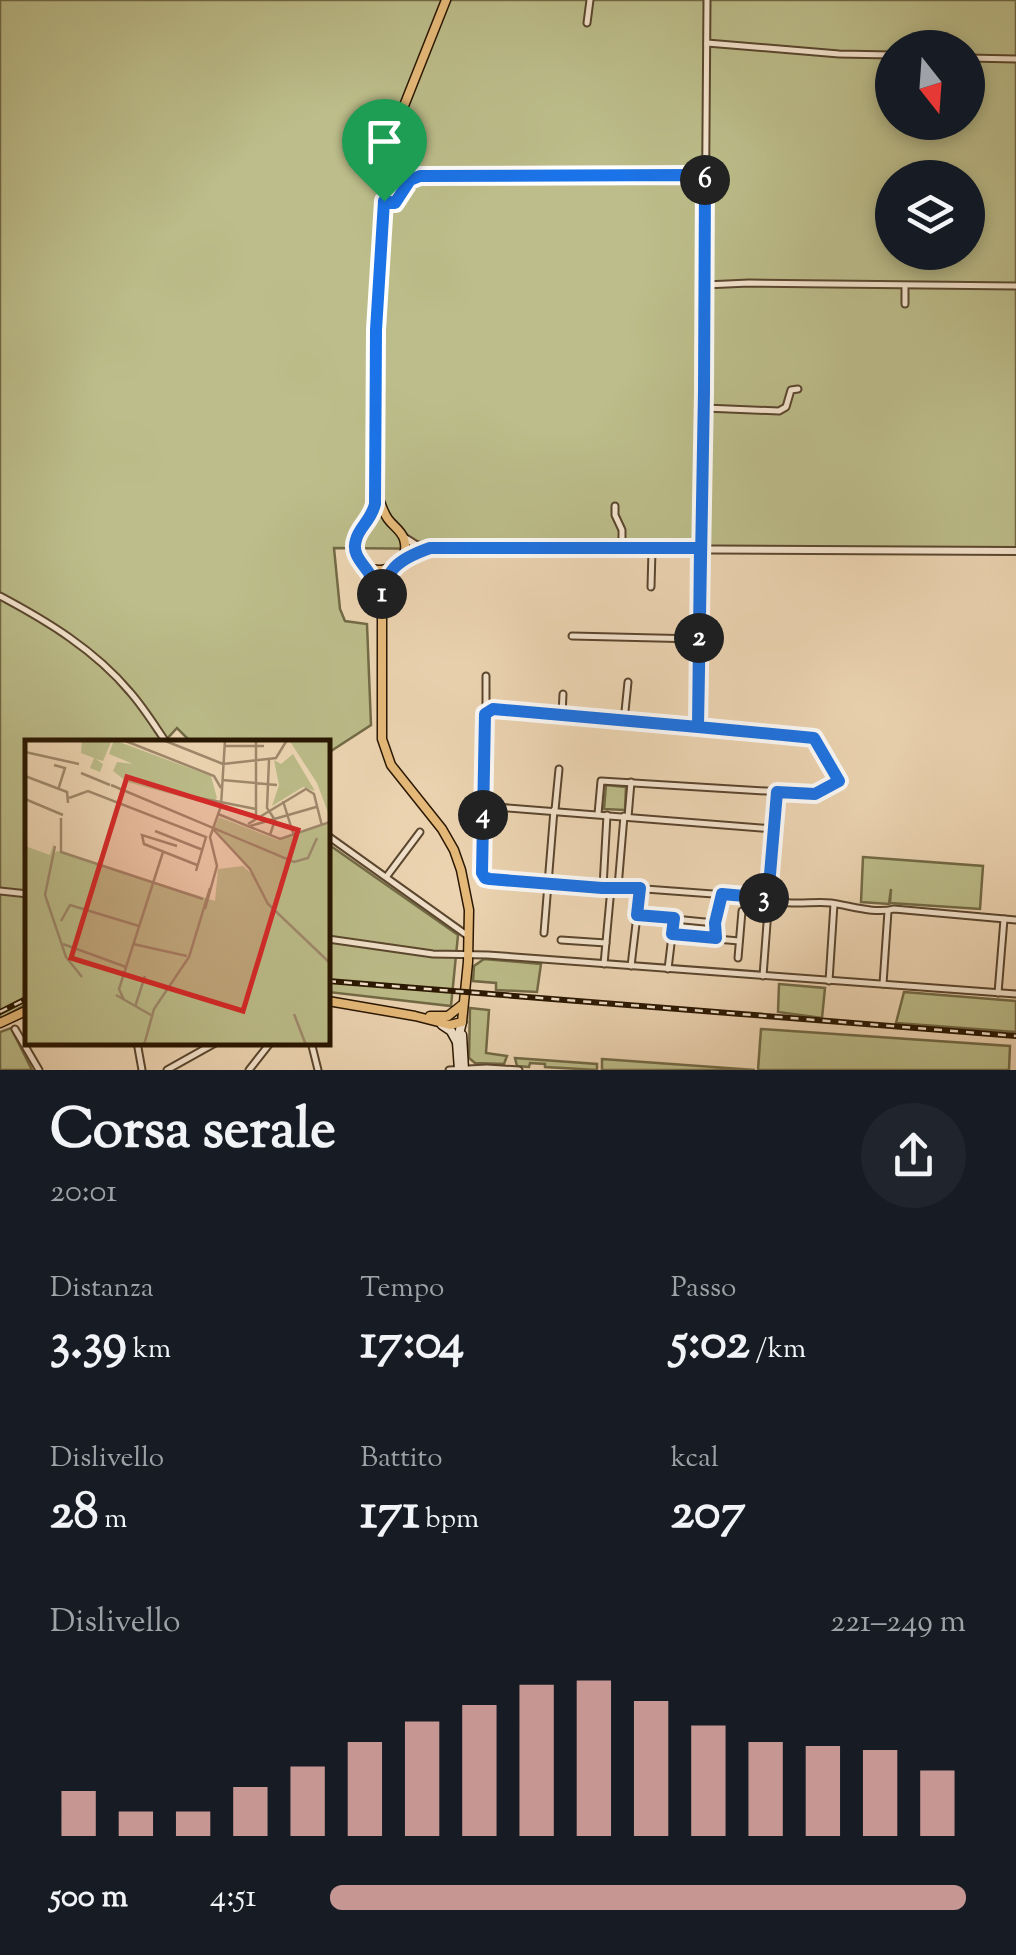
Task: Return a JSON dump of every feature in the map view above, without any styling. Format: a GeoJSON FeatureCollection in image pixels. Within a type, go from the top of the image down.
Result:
{"type":"FeatureCollection","features":[{"type":"Feature","properties":{"kind":"main road"},"geometry":{"type":"LineString","coordinates":[[382,607],[374,582],[356,556],[355,545],[374,510],[376,330],[384,201],[396,126],[446,0]]}},
{"type":"Feature","properties":{"kind":"main road"},"geometry":{"type":"LineString","coordinates":[[376,484],[382,508],[403,537],[404,552],[384,582],[384,748],[391,765],[454,850],[467,894],[468,955],[459,1069]]}},
{"type":"Feature","properties":{"kind":"main road"},"geometry":{"type":"LineString","coordinates":[[366,526],[392,524]]}},
{"type":"Feature","properties":{"kind":"main road"},"geometry":{"type":"LineString","coordinates":[[364,566],[378,572],[394,567]]}},
{"type":"Feature","properties":{"kind":"main road"},"geometry":{"type":"LineString","coordinates":[[330,1001],[450,1025],[462,1022]]}},
{"type":"Feature","properties":{"kind":"main road"},"geometry":{"type":"LineString","coordinates":[[448,1016],[464,1001]]}},
{"type":"Feature","properties":{"kind":"main road"},"geometry":{"type":"LineString","coordinates":[[0,1024],[25,1012]]}},
{"type":"Feature","properties":{"kind":"main road"},"geometry":{"type":"LineString","coordinates":[[414,1016],[448,1016],[462,1022]]}},
{"type":"Feature","properties":{"kind":"main road"},"geometry":{"type":"LineString","coordinates":[[414,1016],[443,1026],[457,1042]]}},
{"type":"Feature","properties":{"kind":"main road"},"geometry":{"type":"LineString","coordinates":[[459,1069],[457,1042],[462,1022]]}},
{"type":"Feature","properties":{"kind":"street"},"geometry":{"type":"LineString","coordinates":[[586,23],[590,0]]}},
{"type":"Feature","properties":{"kind":"street"},"geometry":{"type":"LineString","coordinates":[[698,727],[707,0]]}},
{"type":"Feature","properties":{"kind":"street"},"geometry":{"type":"LineString","coordinates":[[706,42],[875,55]]}},
{"type":"Feature","properties":{"kind":"street"},"geometry":{"type":"LineString","coordinates":[[985,58],[1016,59]]}},
{"type":"Feature","properties":{"kind":"street"},"geometry":{"type":"LineString","coordinates":[[384,201],[395,203],[410,180],[420,176],[705,178]]}},
{"type":"Feature","properties":{"kind":"street"},"geometry":{"type":"LineString","coordinates":[[705,285],[1016,286]]}},
{"type":"Feature","properties":{"kind":"street"},"geometry":{"type":"LineString","coordinates":[[905,304],[906,286]]}},
{"type":"Feature","properties":{"kind":"street"},"geometry":{"type":"LineString","coordinates":[[704,408],[780,411],[791,390],[798,389]]}},
{"type":"Feature","properties":{"kind":"street"},"geometry":{"type":"LineString","coordinates":[[614,506],[622,530],[622,548]]}},
{"type":"Feature","properties":{"kind":"street"},"geometry":{"type":"LineString","coordinates":[[403,537],[416,546],[430,548],[1016,551]]}},
{"type":"Feature","properties":{"kind":"street"},"geometry":{"type":"LineString","coordinates":[[394,567],[430,548]]}},
{"type":"Feature","properties":{"kind":"street"},"geometry":{"type":"LineString","coordinates":[[651,587],[652,548]]}},
{"type":"Feature","properties":{"kind":"street"},"geometry":{"type":"LineString","coordinates":[[0,596],[92,654],[130,692],[165,740]]}},
{"type":"Feature","properties":{"kind":"street"},"geometry":{"type":"LineString","coordinates":[[572,636],[699,638]]}},
{"type":"Feature","properties":{"kind":"street"},"geometry":{"type":"LineString","coordinates":[[486,676],[488,710]]}},
{"type":"Feature","properties":{"kind":"street"},"geometry":{"type":"LineString","coordinates":[[624,720],[628,682]]}},
{"type":"Feature","properties":{"kind":"street"},"geometry":{"type":"LineString","coordinates":[[562,715],[563,694]]}},
{"type":"Feature","properties":{"kind":"street"},"geometry":{"type":"LineString","coordinates":[[598,814],[601,780],[815,794],[839,781],[814,738],[488,710],[483,806],[485,878],[1016,920]]}},
{"type":"Feature","properties":{"kind":"street"},"geometry":{"type":"LineString","coordinates":[[544,932],[559,770]]}},
{"type":"Feature","properties":{"kind":"street"},"geometry":{"type":"LineString","coordinates":[[604,964],[631,782]]}},
{"type":"Feature","properties":{"kind":"street"},"geometry":{"type":"LineString","coordinates":[[763,976],[777,792]]}},
{"type":"Feature","properties":{"kind":"street"},"geometry":{"type":"LineString","coordinates":[[483,806],[774,829]]}},
{"type":"Feature","properties":{"kind":"street"},"geometry":{"type":"LineString","coordinates":[[602,888],[607,815]]}},
{"type":"Feature","properties":{"kind":"street"},"geometry":{"type":"LineString","coordinates":[[387,876],[420,832]]}},
{"type":"Feature","properties":{"kind":"street"},"geometry":{"type":"LineString","coordinates":[[330,837],[468,936]]}},
{"type":"Feature","properties":{"kind":"street"},"geometry":{"type":"LineString","coordinates":[[631,966],[640,888]]}},
{"type":"Feature","properties":{"kind":"street"},"geometry":{"type":"LineString","coordinates":[[0,891],[25,894]]}},
{"type":"Feature","properties":{"kind":"street"},"geometry":{"type":"LineString","coordinates":[[716,938],[715,923],[722,894]]}},
{"type":"Feature","properties":{"kind":"street"},"geometry":{"type":"LineString","coordinates":[[829,980],[834,904]]}},
{"type":"Feature","properties":{"kind":"street"},"geometry":{"type":"LineString","coordinates":[[738,958],[742,911]]}},
{"type":"Feature","properties":{"kind":"street"},"geometry":{"type":"LineString","coordinates":[[883,984],[888,911]]}},
{"type":"Feature","properties":{"kind":"street"},"geometry":{"type":"LineString","coordinates":[[637,915],[715,923]]}},
{"type":"Feature","properties":{"kind":"street"},"geometry":{"type":"LineString","coordinates":[[668,968],[674,918]]}},
{"type":"Feature","properties":{"kind":"street"},"geometry":{"type":"LineString","coordinates":[[998,993],[1004,919]]}},
{"type":"Feature","properties":{"kind":"street"},"geometry":{"type":"LineString","coordinates":[[672,934],[739,941]]}},
{"type":"Feature","properties":{"kind":"street"},"geometry":{"type":"LineString","coordinates":[[330,938],[433,954],[1016,994]]}},
{"type":"Feature","properties":{"kind":"street"},"geometry":{"type":"LineString","coordinates":[[561,940],[606,943]]}},
{"type":"Feature","properties":{"kind":"street"},"geometry":{"type":"LineString","coordinates":[[15,1028],[39,1070]]}},
{"type":"Feature","properties":{"kind":"street"},"geometry":{"type":"LineString","coordinates":[[138,1045],[142,1070]]}},
{"type":"Feature","properties":{"kind":"street"},"geometry":{"type":"LineString","coordinates":[[167,1070],[212,1045]]}},
{"type":"Feature","properties":{"kind":"street"},"geometry":{"type":"LineString","coordinates":[[252,1069],[269,1045]]}},
{"type":"Feature","properties":{"kind":"street"},"geometry":{"type":"LineString","coordinates":[[312,1045],[318,1070]]}},
{"type":"Feature","properties":{"kind":"street"},"geometry":{"type":"LineString","coordinates":[[459,1069],[519,1070]]}},
{"type":"Feature","properties":{"kind":"green space"},"geometry":{"type":"Polygon","coordinates":[[[0,0],[1016,0],[1016,554],[334,548],[340,609],[345,621],[367,624],[371,725],[330,752],[330,740],[189,740],[177,728],[166,740],[25,740],[25,1005],[0,1019],[0,0]]]}},
{"type":"Feature","properties":{"kind":"green space"},"geometry":{"type":"Polygon","coordinates":[[[606,785],[626,787],[625,810],[604,809],[606,785]]]}},
{"type":"Feature","properties":{"kind":"green space"},"geometry":{"type":"Polygon","coordinates":[[[330,845],[458,935],[451,1006],[330,992],[330,845]]]}},
{"type":"Feature","properties":{"kind":"green space"},"geometry":{"type":"Polygon","coordinates":[[[863,857],[983,866],[980,909],[890,903],[891,889],[889,904],[861,902],[863,857]]]}},
{"type":"Feature","properties":{"kind":"green space"},"geometry":{"type":"Polygon","coordinates":[[[484,959],[541,964],[537,992],[496,990],[496,983],[473,981],[474,966],[484,959]]]}},
{"type":"Feature","properties":{"kind":"green space"},"geometry":{"type":"Polygon","coordinates":[[[779,984],[825,988],[822,1018],[778,1012],[779,984]]]}},
{"type":"Feature","properties":{"kind":"green space"},"geometry":{"type":"Polygon","coordinates":[[[904,992],[1016,1001],[1016,1032],[896,1023],[904,992]]]}},
{"type":"Feature","properties":{"kind":"green space"},"geometry":{"type":"Polygon","coordinates":[[[470,1008],[489,1010],[486,1053],[507,1056],[504,1064],[475,1063],[469,1058],[470,1008]]]}},
{"type":"Feature","properties":{"kind":"green space"},"geometry":{"type":"Polygon","coordinates":[[[11,1028],[32,1070],[0,1070],[0,1032],[11,1028]]]}},
{"type":"Feature","properties":{"kind":"green space"},"geometry":{"type":"Polygon","coordinates":[[[761,1029],[1010,1046],[1009,1070],[758,1070],[761,1029]]]}},
{"type":"Feature","properties":{"kind":"green space"},"geometry":{"type":"Polygon","coordinates":[[[515,1058],[597,1064],[597,1070],[530,1063],[529,1067],[517,1066],[515,1058]]]}},
{"type":"Feature","properties":{"kind":"green space"},"geometry":{"type":"Polygon","coordinates":[[[602,1059],[755,1070],[602,1070],[602,1059]]]}},
{"type":"Feature","properties":{"kind":"railway"},"geometry":{"type":"LineString","coordinates":[[330,981],[1016,1036]]}},
{"type":"Feature","properties":{"kind":"railway"},"geometry":{"type":"LineString","coordinates":[[0,1012],[25,1000]]}},
{"type":"Feature","properties":{"kind":"route"},"geometry":{"type":"LineString","coordinates":[[384,201],[376,330],[375,504],[355,545],[356,556],[374,582],[382,607],[384,582],[392,569],[430,548],[700,548],[698,727],[814,738],[839,781],[815,794],[777,792],[768,898],[722,894],[715,923],[716,938],[672,934],[674,918],[637,915],[640,888],[490,879],[482,873],[488,710],[698,727],[705,178],[420,176],[410,180],[395,203],[384,201]]}}]}
